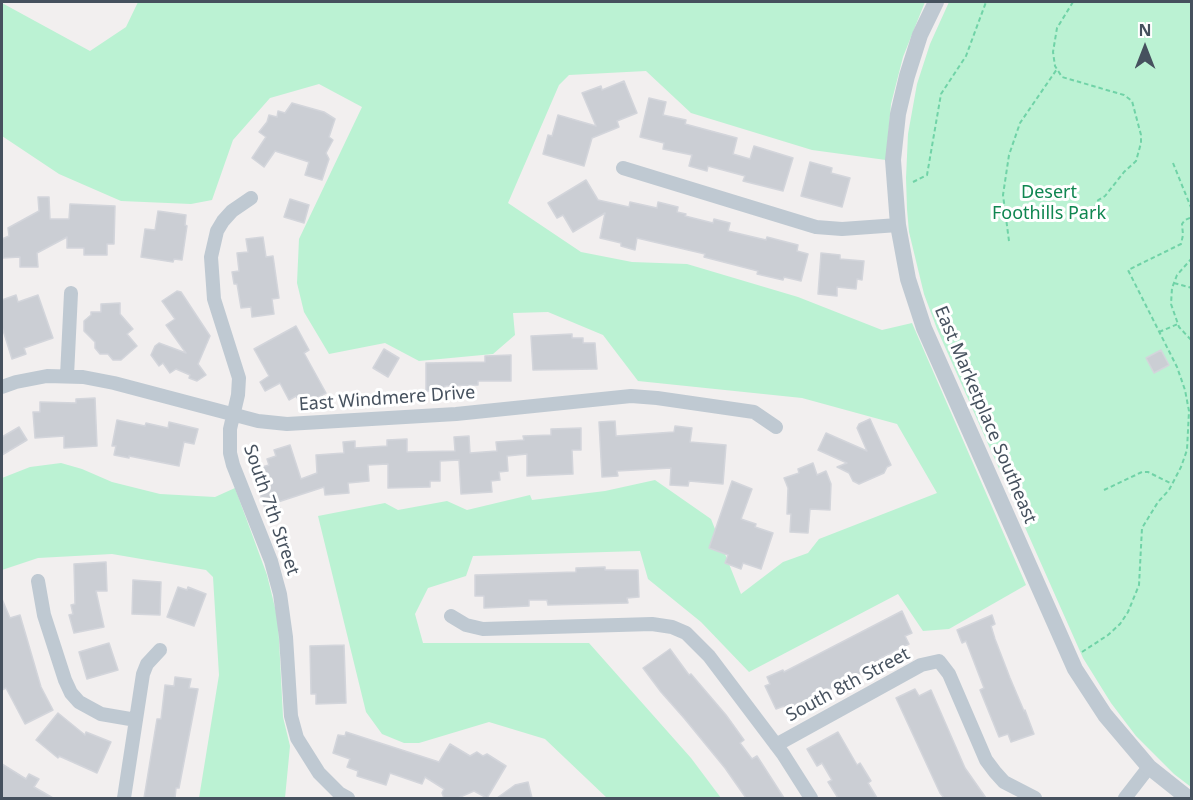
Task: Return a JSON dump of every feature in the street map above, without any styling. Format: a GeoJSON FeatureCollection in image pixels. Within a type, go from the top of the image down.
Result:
{"type":"FeatureCollection","features":[{"type":"Feature","properties":{"kind":"street","name":"East Marketplace Southeast"},"geometry":{"type":"LineString","coordinates":[[936,2],[920,35],[898,114],[893,160],[897,225],[908,279],[924,328],[1075,669],[1105,715],[1149,767],[1188,798]]}},
{"type":"Feature","properties":{"kind":"street"},"geometry":{"type":"LineString","coordinates":[[623,168],[816,227],[842,230],[897,225]]}},
{"type":"Feature","properties":{"kind":"street","name":"South 7th Street"},"geometry":{"type":"LineString","coordinates":[[251,198],[232,211],[223,221],[217,231],[211,257],[214,299],[239,378],[229,442],[233,465],[262,537],[280,594],[286,637],[290,707],[297,738],[319,773],[339,793],[348,798]]}},
{"type":"Feature","properties":{"kind":"street"},"geometry":{"type":"LineString","coordinates":[[67,376],[71,293]]}},
{"type":"Feature","properties":{"kind":"street","name":"East Windmere Drive"},"geometry":{"type":"LineString","coordinates":[[2,387],[47,376],[67,376],[114,383],[258,421],[287,424],[456,414],[631,396],[754,412],[776,427]]}},
{"type":"Feature","properties":{"kind":"street"},"geometry":{"type":"LineString","coordinates":[[38,581],[44,615],[71,693],[79,702],[101,714],[136,720]]}},
{"type":"Feature","properties":{"kind":"street"},"geometry":{"type":"LineString","coordinates":[[451,616],[466,626],[483,630],[652,624],[672,627],[686,633],[697,642],[776,745],[811,798]]}},
{"type":"Feature","properties":{"kind":"street"},"geometry":{"type":"LineString","coordinates":[[124,798],[142,674],[147,664],[160,650]]}},
{"type":"Feature","properties":{"kind":"street","name":"South 8th Street"},"geometry":{"type":"LineString","coordinates":[[776,745],[921,665],[939,661],[949,674],[986,760],[1004,782],[1035,798]]}},
{"type":"Feature","properties":{"kind":"street"},"geometry":{"type":"LineString","coordinates":[[1125,798],[1149,767]]}},
{"type":"Feature","properties":{"kind":"path"},"geometry":{"type":"LineString","coordinates":[[913,182],[927,175],[941,94],[966,56],[986,2]]}},
{"type":"Feature","properties":{"kind":"path"},"geometry":{"type":"LineString","coordinates":[[1073,2],[1057,28],[1053,52],[1057,69],[1062,77],[1124,95],[1132,100],[1141,126],[1141,143],[1136,161],[1106,195],[1097,201],[1092,219]]}},
{"type":"Feature","properties":{"kind":"path"},"geometry":{"type":"LineString","coordinates":[[1009,241],[1003,195],[1009,155],[1020,123],[1057,69]]}},
{"type":"Feature","properties":{"kind":"path"},"geometry":{"type":"LineString","coordinates":[[1173,163],[1191,210]]}},
{"type":"Feature","properties":{"kind":"path"},"geometry":{"type":"LineString","coordinates":[[1186,192],[1191,190]]}},
{"type":"Feature","properties":{"kind":"path"},"geometry":{"type":"LineString","coordinates":[[1082,652],[1101,641],[1120,624],[1128,612],[1139,585],[1142,528],[1172,484],[1181,467],[1186,450],[1189,411],[1185,390],[1177,367],[1128,270],[1180,244],[1183,235],[1182,224],[1191,217]]}},
{"type":"Feature","properties":{"kind":"path"},"geometry":{"type":"LineString","coordinates":[[1191,258],[1177,275],[1171,304],[1178,324],[1191,341]]}},
{"type":"Feature","properties":{"kind":"path"},"geometry":{"type":"LineString","coordinates":[[1174,283],[1191,288]]}},
{"type":"Feature","properties":{"kind":"path"},"geometry":{"type":"LineString","coordinates":[[1159,332],[1178,324]]}},
{"type":"Feature","properties":{"kind":"path"},"geometry":{"type":"LineString","coordinates":[[1185,390],[1191,389]]}},
{"type":"Feature","properties":{"kind":"path"},"geometry":{"type":"LineString","coordinates":[[1104,490],[1142,471],[1172,484]]}},
{"type":"Feature","properties":{"kind":"green space"},"geometry":{"type":"Polygon","coordinates":[[[138,2],[925,2],[903,57],[891,104],[886,160],[812,150],[691,113],[646,71],[569,75],[559,85],[508,203],[581,252],[632,262],[687,264],[798,297],[882,330],[912,323],[1026,585],[949,629],[923,631],[898,594],[749,672],[701,622],[648,579],[640,551],[473,556],[466,576],[428,588],[415,614],[423,643],[589,643],[691,758],[721,798],[607,798],[545,739],[489,722],[419,743],[404,743],[382,734],[366,712],[318,516],[385,503],[398,510],[447,501],[467,510],[530,495],[532,500],[605,491],[655,480],[711,519],[741,594],[783,562],[808,553],[819,539],[937,493],[897,424],[802,398],[638,381],[603,335],[548,312],[513,313],[515,335],[493,354],[419,361],[385,343],[329,354],[304,312],[297,283],[299,239],[362,107],[319,84],[270,98],[233,140],[212,200],[191,204],[121,201],[59,174],[2,136],[2,3],[90,51],[126,27],[138,2]]]}},
{"type":"Feature","properties":{"kind":"green space","name":"Desert Foothills Park"},"geometry":{"type":"Polygon","coordinates":[[[949,2],[1191,2],[1191,787],[1174,774],[1136,736],[1111,703],[1083,658],[937,329],[924,294],[909,232],[906,178],[908,134],[917,84],[930,44],[949,2]]]}},
{"type":"Feature","properties":{"kind":"green space"},"geometry":{"type":"Polygon","coordinates":[[[61,463],[112,482],[160,494],[215,497],[235,488],[267,575],[278,620],[283,717],[290,746],[285,798],[199,798],[219,675],[213,577],[206,570],[112,554],[38,558],[2,570],[2,478],[30,467],[61,463]]]}},
{"type":"Feature","properties":{"kind":"building"},"geometry":{"type":"Polygon","coordinates":[[[624,81],[637,113],[617,121],[619,127],[592,138],[584,166],[543,154],[548,135],[552,136],[558,115],[596,126],[582,93],[601,86],[602,90],[624,81]]]}},
{"type":"Feature","properties":{"kind":"building"},"geometry":{"type":"Polygon","coordinates":[[[649,98],[666,102],[663,115],[686,120],[685,124],[737,138],[733,154],[750,159],[754,146],[793,158],[783,191],[743,181],[745,176],[708,166],[707,171],[689,166],[692,155],[663,149],[664,143],[640,137],[649,98]]]}},
{"type":"Feature","properties":{"kind":"building"},"geometry":{"type":"Polygon","coordinates":[[[292,103],[324,112],[335,119],[329,137],[333,140],[326,153],[329,159],[322,180],[305,175],[309,162],[275,151],[264,167],[252,158],[266,137],[259,132],[267,122],[269,115],[277,117],[278,111],[285,113],[292,103]]]}},
{"type":"Feature","properties":{"kind":"building"},"geometry":{"type":"Polygon","coordinates":[[[810,162],[832,168],[831,173],[850,178],[842,207],[801,196],[810,162]]]}},
{"type":"Feature","properties":{"kind":"building"},"geometry":{"type":"Polygon","coordinates":[[[586,180],[598,200],[629,207],[630,202],[657,208],[658,202],[678,207],[677,212],[686,214],[685,216],[713,223],[714,219],[730,223],[728,231],[798,245],[797,251],[808,254],[801,281],[784,277],[783,280],[757,274],[758,271],[704,257],[705,254],[637,238],[635,250],[621,246],[621,243],[600,238],[605,213],[573,232],[563,215],[557,218],[548,203],[586,180]]]}},
{"type":"Feature","properties":{"kind":"building"},"geometry":{"type":"Polygon","coordinates":[[[38,197],[49,197],[50,219],[69,219],[70,204],[115,206],[114,244],[107,244],[107,255],[84,255],[84,248],[67,248],[67,237],[37,253],[38,267],[20,267],[20,257],[3,258],[2,239],[9,236],[8,228],[39,211],[38,197]]]}},
{"type":"Feature","properties":{"kind":"building"},"geometry":{"type":"Polygon","coordinates":[[[290,199],[309,205],[304,223],[284,217],[290,199]]]}},
{"type":"Feature","properties":{"kind":"building"},"geometry":{"type":"Polygon","coordinates":[[[158,211],[186,215],[185,225],[187,226],[182,260],[174,259],[173,262],[141,257],[145,229],[155,230],[158,211]]]}},
{"type":"Feature","properties":{"kind":"building"},"geometry":{"type":"Polygon","coordinates":[[[263,237],[266,257],[273,256],[279,298],[272,299],[274,314],[252,317],[251,307],[241,308],[237,284],[234,284],[232,272],[239,271],[237,253],[248,252],[246,239],[263,237]]]}},
{"type":"Feature","properties":{"kind":"building"},"geometry":{"type":"Polygon","coordinates":[[[821,253],[840,255],[840,259],[864,261],[862,280],[857,279],[856,289],[837,287],[837,296],[818,294],[821,253]]]}},
{"type":"Feature","properties":{"kind":"building"},"geometry":{"type":"Polygon","coordinates":[[[177,291],[181,292],[210,336],[198,364],[206,375],[197,381],[176,369],[170,373],[163,363],[159,366],[151,355],[159,343],[186,353],[166,325],[175,319],[162,301],[177,291]]]}},
{"type":"Feature","properties":{"kind":"building"},"geometry":{"type":"Polygon","coordinates":[[[16,295],[18,302],[38,295],[53,338],[24,348],[26,354],[12,359],[2,327],[2,300],[16,295]]]}},
{"type":"Feature","properties":{"kind":"building"},"geometry":{"type":"Polygon","coordinates":[[[120,303],[120,314],[133,329],[127,334],[137,346],[121,360],[113,360],[108,354],[100,354],[95,348],[95,342],[84,331],[84,321],[91,315],[91,312],[101,312],[101,304],[120,303]]]}},
{"type":"Feature","properties":{"kind":"building"},"geometry":{"type":"Polygon","coordinates":[[[296,326],[309,350],[304,353],[326,393],[310,402],[308,398],[300,402],[296,396],[289,400],[280,383],[265,391],[260,382],[269,376],[254,349],[296,326]]]}},
{"type":"Feature","properties":{"kind":"building"},"geometry":{"type":"Polygon","coordinates":[[[572,334],[572,338],[583,338],[583,343],[595,343],[597,369],[533,370],[531,336],[572,334]]]}},
{"type":"Feature","properties":{"kind":"building"},"geometry":{"type":"Polygon","coordinates":[[[384,349],[399,358],[388,377],[373,368],[384,349]]]}},
{"type":"Feature","properties":{"kind":"building"},"geometry":{"type":"Polygon","coordinates":[[[1161,350],[1169,365],[1154,373],[1146,358],[1161,350]]]}},
{"type":"Feature","properties":{"kind":"building"},"geometry":{"type":"Polygon","coordinates":[[[511,355],[511,381],[478,381],[478,385],[445,386],[445,391],[426,391],[426,363],[485,362],[485,356],[511,355]]]}},
{"type":"Feature","properties":{"kind":"building"},"geometry":{"type":"Polygon","coordinates":[[[95,398],[97,446],[64,448],[64,436],[35,438],[33,412],[40,412],[40,402],[76,403],[76,399],[95,398]]]}},
{"type":"Feature","properties":{"kind":"building"},"geometry":{"type":"Polygon","coordinates":[[[870,419],[891,465],[884,473],[859,484],[853,481],[849,473],[837,467],[847,463],[818,450],[826,433],[867,451],[857,428],[859,424],[870,419]]]}},
{"type":"Feature","properties":{"kind":"building"},"geometry":{"type":"Polygon","coordinates":[[[117,420],[168,428],[169,422],[198,429],[194,444],[184,442],[179,466],[114,455],[116,446],[112,446],[117,420]]]}},
{"type":"Feature","properties":{"kind":"building"},"geometry":{"type":"Polygon","coordinates":[[[615,421],[616,436],[674,432],[675,426],[692,428],[690,442],[726,445],[723,484],[689,481],[688,486],[670,485],[671,468],[617,471],[618,476],[602,477],[599,422],[615,421]]]}},
{"type":"Feature","properties":{"kind":"building"},"geometry":{"type":"Polygon","coordinates":[[[19,427],[27,440],[2,455],[2,437],[19,427]]]}},
{"type":"Feature","properties":{"kind":"building"},"geometry":{"type":"Polygon","coordinates":[[[581,428],[581,450],[572,450],[573,474],[527,476],[527,454],[507,456],[508,471],[499,472],[500,480],[491,481],[492,492],[461,494],[459,460],[440,461],[440,481],[430,481],[430,487],[388,488],[388,464],[368,465],[369,481],[348,483],[349,493],[325,495],[324,487],[278,502],[281,513],[268,517],[253,473],[269,465],[267,459],[276,456],[274,450],[290,445],[301,479],[317,473],[316,455],[344,453],[343,442],[355,441],[355,448],[387,446],[387,440],[407,439],[407,452],[455,451],[454,437],[469,436],[470,453],[497,451],[496,442],[524,440],[523,436],[551,435],[551,429],[581,428]]]}},
{"type":"Feature","properties":{"kind":"building"},"geometry":{"type":"Polygon","coordinates":[[[813,463],[817,475],[826,471],[831,484],[830,510],[810,509],[808,533],[790,532],[791,514],[787,514],[788,488],[784,478],[799,473],[798,469],[813,463]]]}},
{"type":"Feature","properties":{"kind":"building"},"geometry":{"type":"Polygon","coordinates":[[[732,481],[752,489],[741,519],[773,533],[761,569],[743,563],[741,569],[725,563],[728,555],[709,548],[732,481]]]}},
{"type":"Feature","properties":{"kind":"building"},"geometry":{"type":"Polygon","coordinates":[[[106,562],[107,591],[96,591],[104,627],[74,633],[69,615],[73,614],[71,605],[75,604],[74,564],[106,562]]]}},
{"type":"Feature","properties":{"kind":"building"},"geometry":{"type":"Polygon","coordinates":[[[605,567],[605,570],[638,570],[639,597],[627,598],[628,603],[548,605],[547,600],[529,600],[529,606],[484,608],[484,596],[475,596],[475,575],[576,572],[576,568],[605,567]]]}},
{"type":"Feature","properties":{"kind":"building"},"geometry":{"type":"Polygon","coordinates":[[[133,580],[161,582],[160,615],[132,614],[133,580]]]}},
{"type":"Feature","properties":{"kind":"building"},"geometry":{"type":"Polygon","coordinates":[[[178,587],[187,590],[188,587],[206,594],[194,626],[167,617],[178,587]]]}},
{"type":"Feature","properties":{"kind":"building"},"geometry":{"type":"Polygon","coordinates":[[[2,599],[10,618],[20,615],[41,687],[53,710],[25,724],[6,688],[2,690],[2,599]]]}},
{"type":"Feature","properties":{"kind":"building"},"geometry":{"type":"Polygon","coordinates":[[[902,611],[912,633],[905,636],[909,644],[879,659],[881,663],[787,713],[784,706],[776,709],[765,686],[770,684],[767,677],[783,670],[784,672],[902,611]]]}},
{"type":"Feature","properties":{"kind":"building"},"geometry":{"type":"Polygon","coordinates":[[[992,615],[995,624],[991,626],[995,639],[1034,734],[1011,742],[1008,734],[999,737],[980,690],[984,688],[966,641],[962,643],[957,630],[992,615]]]}},
{"type":"Feature","properties":{"kind":"building"},"geometry":{"type":"Polygon","coordinates":[[[109,643],[118,670],[87,679],[79,652],[109,643]]]}},
{"type":"Feature","properties":{"kind":"building"},"geometry":{"type":"Polygon","coordinates":[[[344,645],[346,703],[316,704],[316,694],[311,694],[310,646],[344,645]]]}},
{"type":"Feature","properties":{"kind":"building"},"geometry":{"type":"Polygon","coordinates":[[[670,649],[689,675],[691,674],[726,715],[744,740],[740,743],[752,759],[757,756],[784,798],[746,798],[725,768],[661,692],[643,668],[670,649]]]}},
{"type":"Feature","properties":{"kind":"building"},"geometry":{"type":"Polygon","coordinates":[[[175,677],[191,679],[189,688],[198,689],[179,788],[176,788],[175,798],[144,798],[157,719],[161,719],[165,685],[174,686],[175,677]]]}},
{"type":"Feature","properties":{"kind":"building"},"geometry":{"type":"Polygon","coordinates":[[[915,689],[919,696],[931,690],[965,768],[986,798],[944,798],[940,793],[896,698],[915,689]]]}},
{"type":"Feature","properties":{"kind":"building"},"geometry":{"type":"Polygon","coordinates":[[[58,713],[85,735],[86,732],[111,742],[97,773],[59,756],[58,758],[36,740],[58,713]]]}},
{"type":"Feature","properties":{"kind":"building"},"geometry":{"type":"Polygon","coordinates":[[[346,732],[439,762],[450,744],[470,756],[477,752],[483,756],[487,754],[506,766],[487,798],[474,791],[458,798],[444,798],[442,793],[444,789],[425,777],[422,784],[390,773],[386,785],[357,776],[358,771],[347,767],[350,759],[333,753],[338,735],[345,736],[346,732]]]}},
{"type":"Feature","properties":{"kind":"building"},"geometry":{"type":"Polygon","coordinates":[[[838,732],[857,765],[860,763],[871,781],[868,783],[877,798],[838,798],[828,782],[832,780],[822,763],[817,766],[807,749],[838,732]]]}},
{"type":"Feature","properties":{"kind":"building"},"geometry":{"type":"Polygon","coordinates":[[[2,764],[26,779],[29,774],[39,779],[34,787],[53,798],[2,798],[2,764]]]}},
{"type":"Feature","properties":{"kind":"building"},"geometry":{"type":"Polygon","coordinates":[[[528,782],[532,798],[497,798],[515,785],[528,782]]]}}]}
